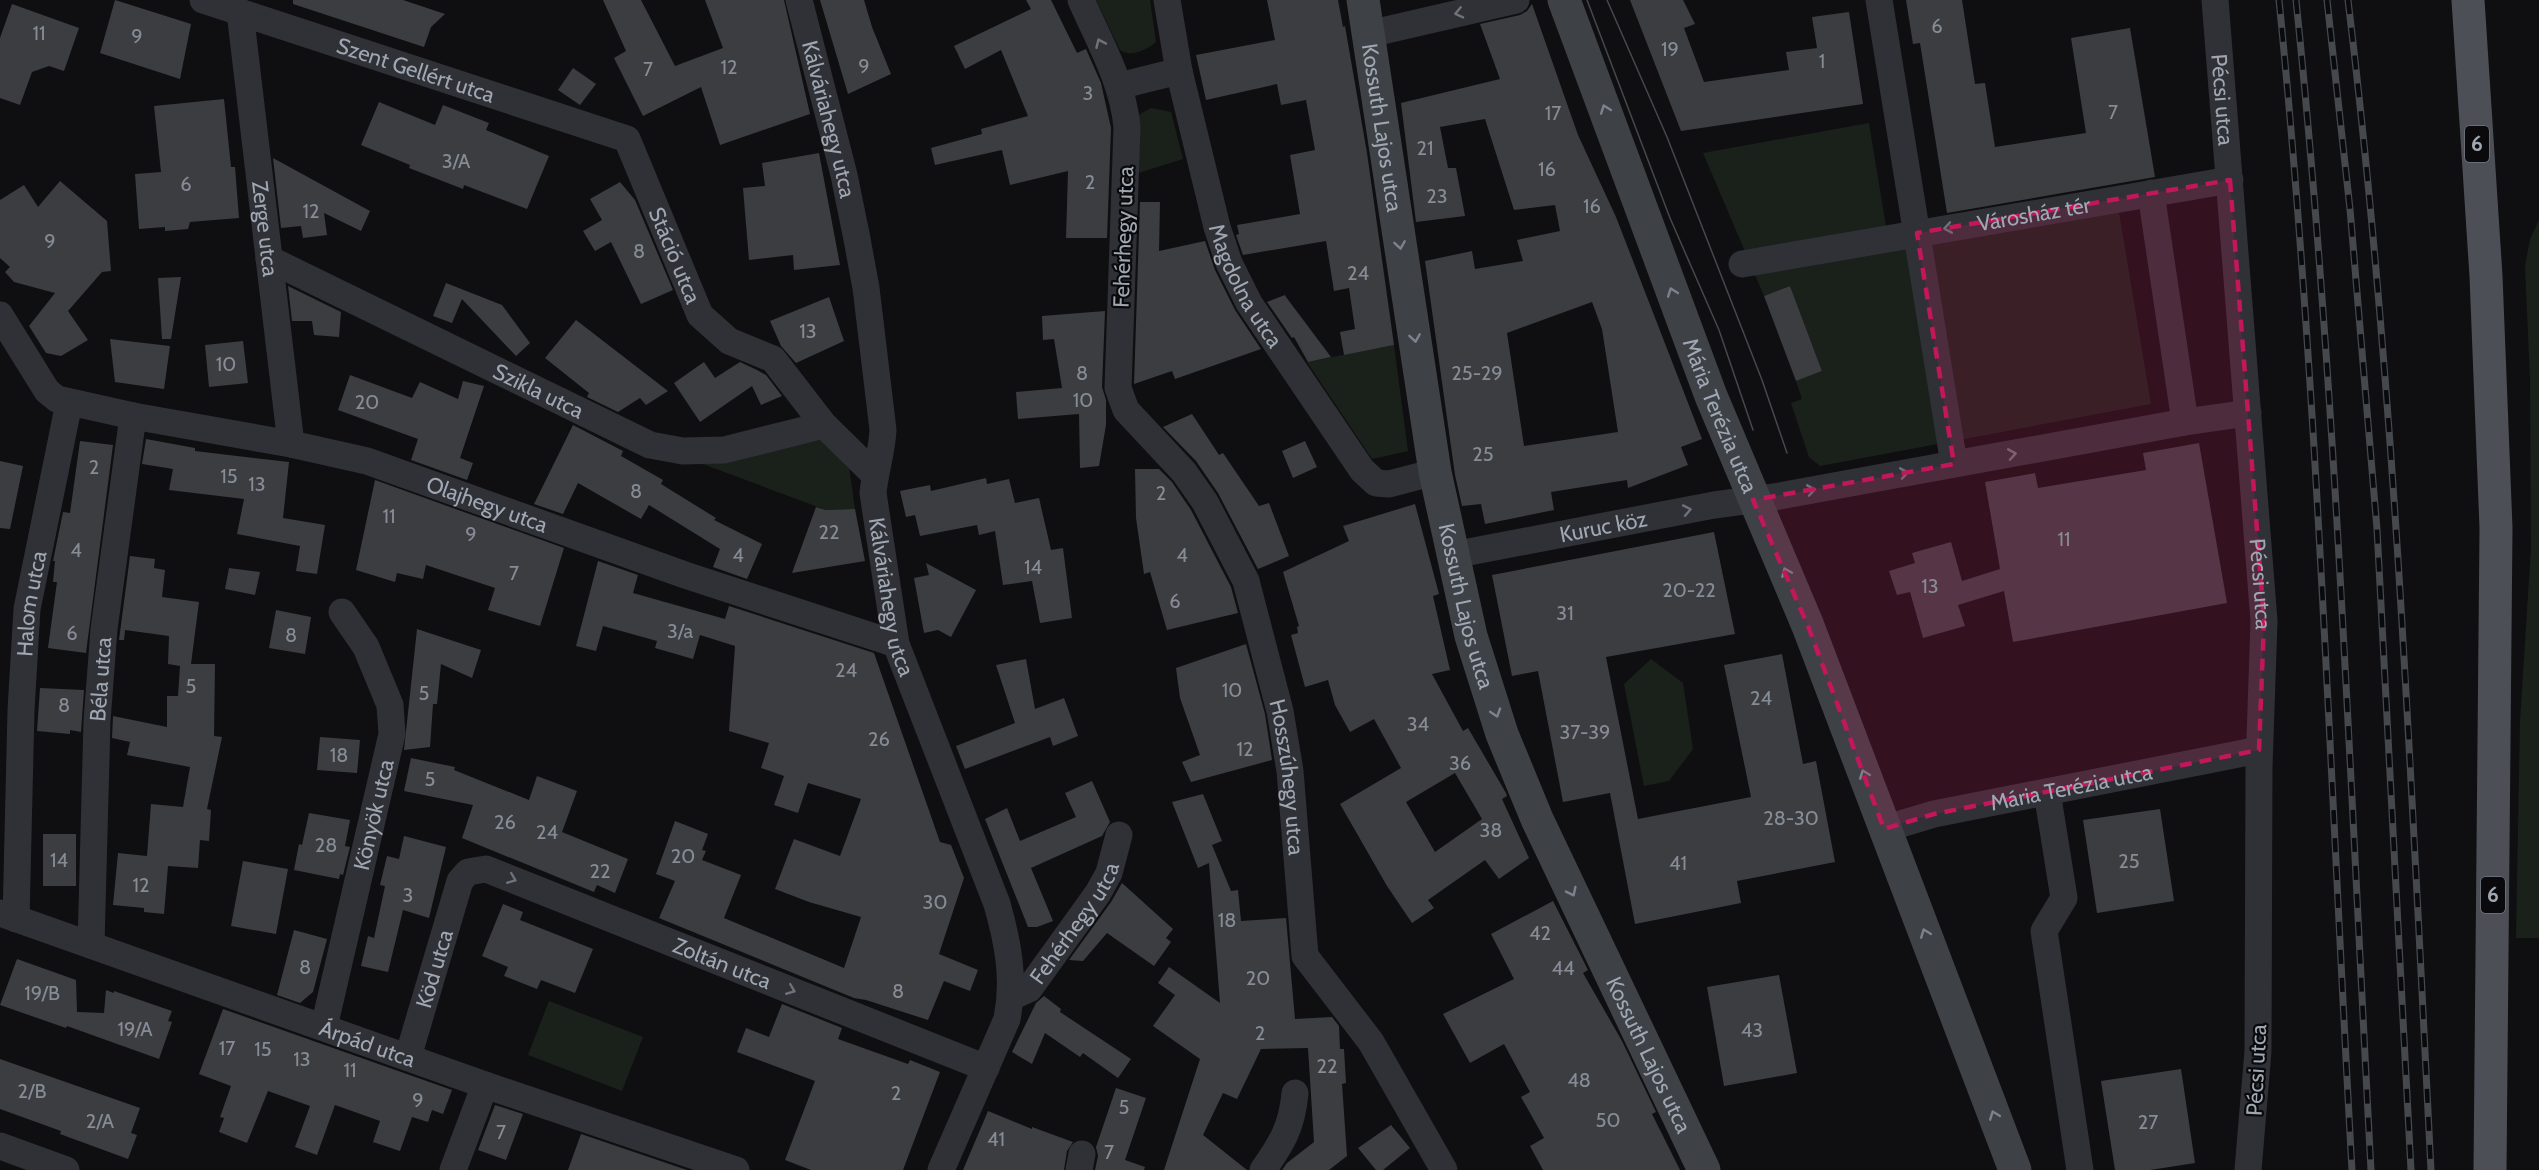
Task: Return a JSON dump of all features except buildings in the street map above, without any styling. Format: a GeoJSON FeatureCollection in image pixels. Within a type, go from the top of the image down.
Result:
{"type":"FeatureCollection","features":[{"type":"Feature","properties":{"kind":"main road","name":"Kossuth Lajos utca"},"geometry":{"type":"LineString","coordinates":[[1363,0],[1435,472],[1471,636],[1502,734],[1537,819],[1704,1170]]}},
{"type":"Feature","properties":{"kind":"main road","name":"Mária Terézia utca"},"geometry":{"type":"LineString","coordinates":[[1564,0],[1711,396],[1808,626],[2015,1170]]}},
{"type":"Feature","properties":{"kind":"main road","name":"6"},"geometry":{"type":"LineString","coordinates":[[2468,0],[2486,276],[2496,528],[2490,1170]]}},
{"type":"Feature","properties":{"kind":"street","name":"Szent Gellért utca"},"geometry":{"type":"LineString","coordinates":[[203,0],[627,139]]}},
{"type":"Feature","properties":{"kind":"street","name":"Kálváriahegy utca"},"geometry":{"type":"LineString","coordinates":[[799,0],[844,175],[866,288],[883,430],[882,452],[874,474],[873,492],[896,644],[997,904],[1007,941],[1011,997],[1007,1019],[941,1170]]}},
{"type":"Feature","properties":{"kind":"street","name":"Fehérhegy utca"},"geometry":{"type":"LineString","coordinates":[[1081,0],[1119,86],[1125,107],[1127,127],[1118,388]]}},
{"type":"Feature","properties":{"kind":"street","name":"Magdolna utca"},"geometry":{"type":"LineString","coordinates":[[1167,0],[1179,71],[1217,227],[1229,263],[1249,303],[1362,470],[1376,483],[1389,484],[1435,472]]}},
{"type":"Feature","properties":{"kind":"street"},"geometry":{"type":"LineString","coordinates":[[1368,34],[1516,0]]}},
{"type":"Feature","properties":{"kind":"street"},"geometry":{"type":"LineString","coordinates":[[1879,0],[1954,464]]}},
{"type":"Feature","properties":{"kind":"street","name":"Pécsi utca"},"geometry":{"type":"LineString","coordinates":[[2215,0],[2264,621],[2259,750],[2258,1051],[2248,1170]]}},
{"type":"Feature","properties":{"kind":"street","name":"Zerge utca"},"geometry":{"type":"LineString","coordinates":[[240,12],[291,444]]}},
{"type":"Feature","properties":{"kind":"street"},"geometry":{"type":"LineString","coordinates":[[1119,86],[1179,71]]}},
{"type":"Feature","properties":{"kind":"street","name":"Stáció utca"},"geometry":{"type":"LineString","coordinates":[[627,139],[700,315],[729,341],[773,359],[824,425],[874,474]]}},
{"type":"Feature","properties":{"kind":"street","name":"Városház tér"},"geometry":{"type":"LineString","coordinates":[[1742,264],[2230,180]]}},
{"type":"Feature","properties":{"kind":"street"},"geometry":{"type":"LineString","coordinates":[[2151,193],[2185,422]]}},
{"type":"Feature","properties":{"kind":"street","name":"Szikla utca"},"geometry":{"type":"LineString","coordinates":[[269,259],[650,445],[683,451],[724,450],[824,425]]}},
{"type":"Feature","properties":{"kind":"street"},"geometry":{"type":"LineString","coordinates":[[0,315],[47,391],[57,399],[69,403]]}},
{"type":"Feature","properties":{"kind":"street","name":"Hosszúhegy utca"},"geometry":{"type":"LineString","coordinates":[[1118,388],[1126,410],[1184,471],[1205,502],[1246,581],[1280,711],[1290,771],[1305,956],[1371,1042],[1444,1170]]}},
{"type":"Feature","properties":{"kind":"street","name":"Olajhegy utca"},"geometry":{"type":"LineString","coordinates":[[69,403],[291,444],[367,461],[685,575],[896,644]]}},
{"type":"Feature","properties":{"kind":"street","name":"Halom utca"},"geometry":{"type":"LineString","coordinates":[[8,916],[27,609],[69,403]]}},
{"type":"Feature","properties":{"kind":"street"},"geometry":{"type":"LineString","coordinates":[[1753,500],[2185,422],[2248,414]]}},
{"type":"Feature","properties":{"kind":"street","name":"Béla utca"},"geometry":{"type":"LineString","coordinates":[[91,945],[97,721],[103,640],[133,416]]}},
{"type":"Feature","properties":{"kind":"street","name":"Kuruc köz"},"geometry":{"type":"LineString","coordinates":[[1453,555],[1753,500]]}},
{"type":"Feature","properties":{"kind":"street","name":"Könyök utca"},"geometry":{"type":"LineString","coordinates":[[324,1027],[392,734],[390,705],[370,657],[342,612]]}},
{"type":"Feature","properties":{"kind":"street","name":"Mária Terézia utca"},"geometry":{"type":"LineString","coordinates":[[1884,829],[1934,814],[2259,750]]}},
{"type":"Feature","properties":{"kind":"street"},"geometry":{"type":"LineString","coordinates":[[2047,792],[2064,898],[2044,930],[2080,1170]]}},
{"type":"Feature","properties":{"kind":"street","name":"Fehérhegy utca"},"geometry":{"type":"LineString","coordinates":[[1011,997],[1029,989],[1098,893],[1109,873],[1119,835]]}},
{"type":"Feature","properties":{"kind":"street","name":"Zoltán utca"},"geometry":{"type":"LineString","coordinates":[[460,881],[468,872],[486,869],[986,1068]]}},
{"type":"Feature","properties":{"kind":"street","name":"Köd utca"},"geometry":{"type":"LineString","coordinates":[[408,1057],[460,881]]}},
{"type":"Feature","properties":{"kind":"street","name":"Árpád utca"},"geometry":{"type":"LineString","coordinates":[[8,916],[736,1170]]}},
{"type":"Feature","properties":{"kind":"street"},"geometry":{"type":"LineString","coordinates":[[453,1170],[485,1084]]}},
{"type":"Feature","properties":{"kind":"street"},"geometry":{"type":"LineString","coordinates":[[1263,1170],[1284,1139],[1289,1126],[1295,1093]]}},
{"type":"Feature","properties":{"kind":"street"},"geometry":{"type":"LineString","coordinates":[[0,1146],[66,1170]]}},
{"type":"Feature","properties":{"kind":"highlighted area"},"geometry":{"type":"Polygon","coordinates":[[[2230,180],[2264,621],[2259,750],[1934,814],[1884,829],[1808,626],[1753,500],[1954,464],[1917,233],[2230,180]]]}},
{"type":"Feature","properties":{"kind":"shaded area"},"geometry":{"type":"Polygon","coordinates":[[[1096,0],[1150,0],[1156,42],[1138,52],[1129,53],[1120,50],[1096,0]]]}},
{"type":"Feature","properties":{"kind":"shaded area"},"geometry":{"type":"Polygon","coordinates":[[[1151,108],[1171,112],[1183,159],[1132,175],[1136,121],[1140,114],[1151,108]]]}},
{"type":"Feature","properties":{"kind":"shaded area"},"geometry":{"type":"Polygon","coordinates":[[[1869,123],[1890,251],[2119,212],[2151,404],[1820,466],[1809,457],[1791,403],[1802,399],[1796,381],[1822,371],[1790,286],[1764,296],[1703,153],[1869,123]]]}},
{"type":"Feature","properties":{"kind":"shaded area"},"geometry":{"type":"Polygon","coordinates":[[[2539,220],[2539,938],[2516,938],[2520,721],[2531,548],[2530,380],[2525,267],[2530,239],[2539,220]]]}},
{"type":"Feature","properties":{"kind":"shaded area"},"geometry":{"type":"Polygon","coordinates":[[[1394,345],[1408,451],[1372,459],[1307,362],[1394,345]]]}},
{"type":"Feature","properties":{"kind":"shaded area"},"geometry":{"type":"Polygon","coordinates":[[[824,439],[848,459],[855,509],[826,510],[700,463],[824,439]]]}},
{"type":"Feature","properties":{"kind":"shaded area"},"geometry":{"type":"Polygon","coordinates":[[[1651,659],[1683,683],[1693,749],[1669,781],[1644,786],[1624,684],[1651,659]]]}},
{"type":"Feature","properties":{"kind":"shaded area"},"geometry":{"type":"Polygon","coordinates":[[[549,1001],[643,1037],[622,1091],[528,1055],[549,1001]]]}},
{"type":"Feature","properties":{"kind":"tram line"},"geometry":{"type":"LineString","coordinates":[[1587,0],[1670,218],[1719,330],[1753,430]]}},
{"type":"Feature","properties":{"kind":"tram line"},"geometry":{"type":"LineString","coordinates":[[1607,0],[1667,137],[1762,380],[1787,453]]}},
{"type":"Feature","properties":{"kind":"railway"},"geometry":{"type":"LineString","coordinates":[[2279,0],[2304,292],[2322,585],[2352,1170]]}},
{"type":"Feature","properties":{"kind":"railway"},"geometry":{"type":"LineString","coordinates":[[2296,0],[2310,146],[2332,438],[2371,1170]]}},
{"type":"Feature","properties":{"kind":"railway"},"geometry":{"type":"LineString","coordinates":[[2327,0],[2350,209],[2377,529],[2411,1170]]}},
{"type":"Feature","properties":{"kind":"railway"},"geometry":{"type":"LineString","coordinates":[[2348,0],[2364,146],[2390,438],[2400,584],[2431,1170]]}}]}
